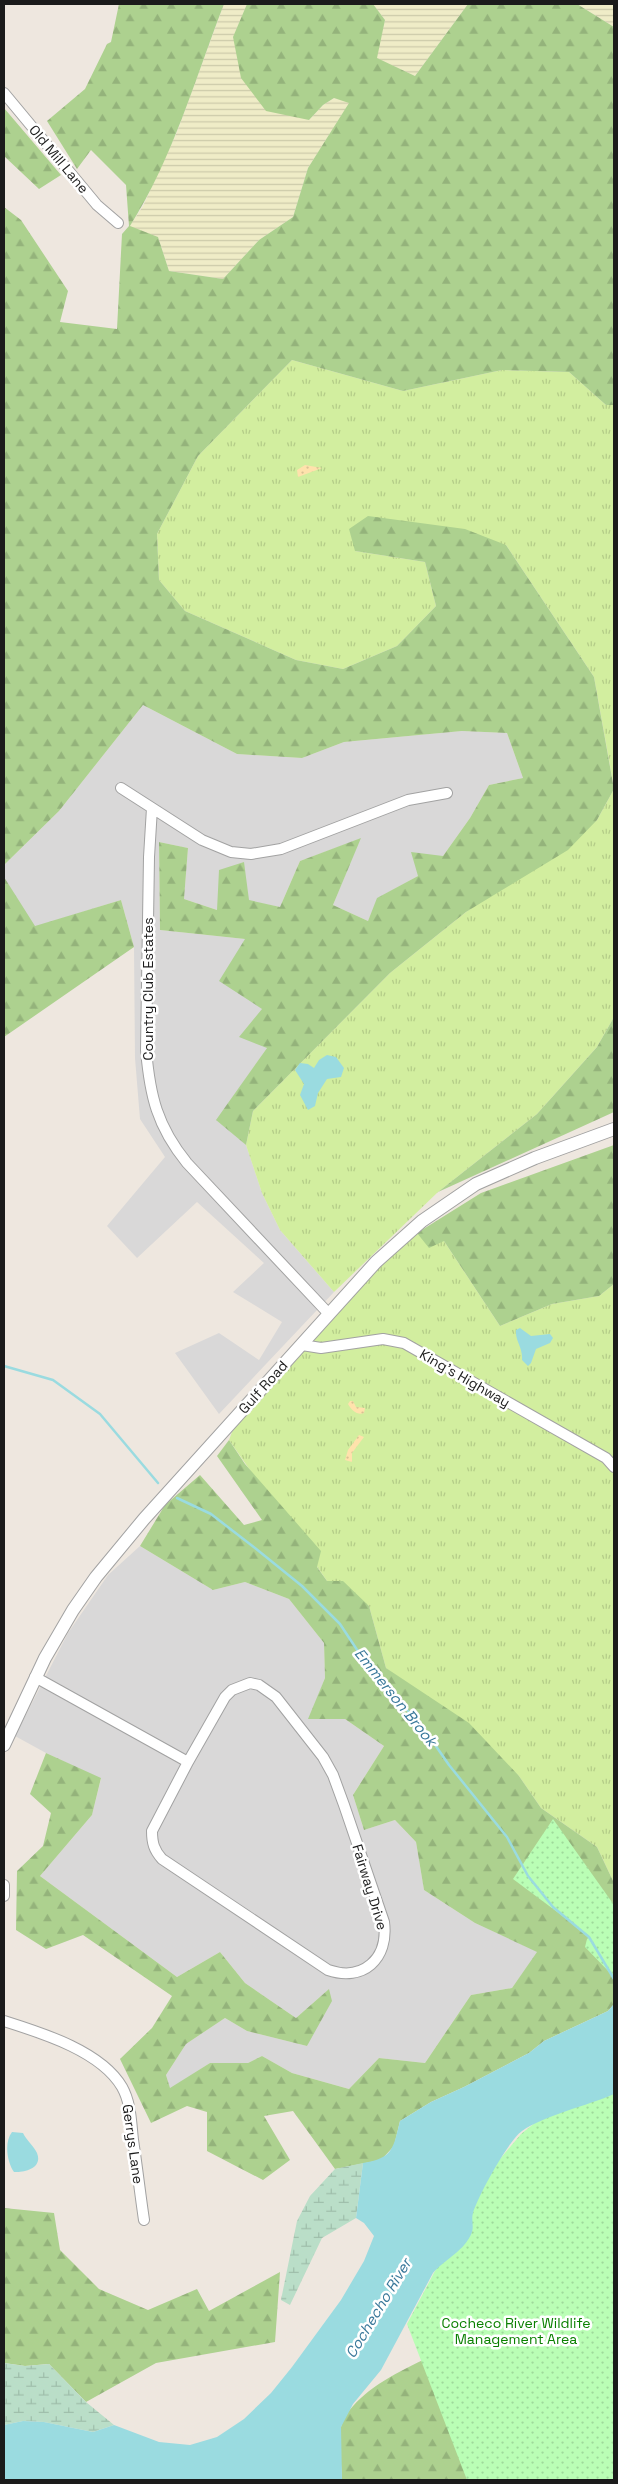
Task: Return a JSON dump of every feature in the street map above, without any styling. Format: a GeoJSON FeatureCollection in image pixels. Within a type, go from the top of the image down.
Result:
{"type":"FeatureCollection","features":[{"type":"Feature","properties":{"kind":"street","name":"Old Mill Lane"},"geometry":{"type":"LineString","coordinates":[[4,93],[97,205],[118,222]]}},
{"type":"Feature","properties":{"kind":"street"},"geometry":{"type":"LineString","coordinates":[[121,788],[211,845],[231,852],[251,854],[281,848],[408,800],[448,793]]}},
{"type":"Feature","properties":{"kind":"street","name":"Country Club Estates"},"geometry":{"type":"LineString","coordinates":[[152,808],[149,857],[146,1050],[150,1086],[159,1119],[174,1146],[187,1163],[330,1314]]}},
{"type":"Feature","properties":{"kind":"street","name":"Gulf Road"},"geometry":{"type":"LineString","coordinates":[[4,1745],[35,1678],[73,1610],[101,1572],[144,1519],[387,1251],[422,1221],[452,1200],[503,1171],[614,1129]]}},
{"type":"Feature","properties":{"kind":"street","name":"King's Highway"},"geometry":{"type":"LineString","coordinates":[[302,1345],[320,1348],[383,1339],[404,1343],[606,1458],[614,1467]]}},
{"type":"Feature","properties":{"kind":"street"},"geometry":{"type":"LineString","coordinates":[[35,1678],[188,1762]]}},
{"type":"Feature","properties":{"kind":"street","name":"Fairway Drive"},"geometry":{"type":"LineString","coordinates":[[250,1683],[259,1685],[276,1697],[311,1740],[333,1775],[384,1922],[384,1942],[376,1960],[368,1967],[349,1974],[328,1970],[162,1859],[155,1852],[152,1842],[152,1831],[188,1762],[225,1697],[232,1690],[250,1683]]}},
{"type":"Feature","properties":{"kind":"street"},"geometry":{"type":"LineString","coordinates":[[4,1885],[4,1896]]}},
{"type":"Feature","properties":{"kind":"street","name":"Gerrys Lane"},"geometry":{"type":"LineString","coordinates":[[4,2021],[67,2044],[103,2067],[122,2087],[129,2108],[144,2220]]}},
{"type":"Feature","properties":{"kind":"shaded area"},"geometry":{"type":"Polygon","coordinates":[[[224,4],[247,4],[233,38],[309,120],[323,105],[334,98],[350,102],[308,168],[293,217],[259,240],[223,279],[169,271],[158,237],[129,227],[143,206],[177,132],[224,4]]]}},
{"type":"Feature","properties":{"kind":"shaded area"},"geometry":{"type":"Polygon","coordinates":[[[373,4],[468,4],[415,76],[376,58],[385,20],[373,4]]]}},
{"type":"Feature","properties":{"kind":"shaded area"},"geometry":{"type":"Polygon","coordinates":[[[577,4],[614,4],[614,27],[577,4]]]}},
{"type":"Feature","properties":{"kind":"shaded area"},"geometry":{"type":"Polygon","coordinates":[[[143,705],[237,754],[302,758],[344,742],[462,731],[507,733],[523,778],[489,785],[470,818],[443,856],[418,876],[378,898],[368,921],[333,905],[360,839],[300,861],[280,907],[249,901],[217,910],[184,899],[188,848],[159,842],[160,930],[245,939],[262,1010],[267,1048],[217,1120],[246,1145],[262,1193],[280,1230],[334,1292],[219,1414],[175,1353],[219,1333],[259,1360],[282,1322],[233,1292],[264,1263],[197,1202],[137,1258],[107,1226],[165,1157],[140,1119],[135,1058],[134,947],[121,900],[34,927],[4,877],[4,865],[59,811],[143,705]]]}},
{"type":"Feature","properties":{"kind":"shaded area"},"geometry":{"type":"Polygon","coordinates":[[[140,1546],[213,1590],[245,1582],[289,1599],[324,1643],[325,1678],[309,1719],[345,1719],[384,1746],[353,1795],[364,1830],[395,1820],[416,1842],[424,1890],[475,1923],[538,1952],[512,1988],[471,1995],[425,2063],[379,2058],[349,2089],[292,2073],[262,2056],[248,2063],[210,2063],[170,2089],[166,2075],[186,2044],[225,2018],[247,2031],[307,2046],[328,1990],[296,2018],[245,1983],[220,1952],[177,1977],[40,1876],[92,1815],[101,1779],[15,1736],[68,1633],[108,1575],[140,1546]]]}},
{"type":"Feature","properties":{"kind":"green space"},"geometry":{"type":"Polygon","coordinates":[[[119,4],[224,4],[171,146],[159,173],[130,226],[158,237],[169,271],[223,279],[259,240],[293,217],[308,168],[349,103],[334,98],[323,105],[309,120],[266,111],[241,78],[233,37],[247,4],[373,4],[385,20],[377,58],[415,76],[468,4],[577,4],[614,27],[614,405],[606,405],[569,372],[502,370],[403,391],[292,360],[198,456],[157,534],[159,580],[185,611],[296,660],[343,669],[397,646],[436,606],[425,562],[355,551],[349,529],[368,516],[465,529],[506,545],[594,677],[614,789],[597,820],[568,850],[466,912],[390,973],[253,1111],[246,1145],[216,1120],[267,1048],[239,1037],[262,1009],[219,981],[245,939],[160,930],[159,842],[188,848],[184,899],[217,910],[219,870],[244,862],[249,900],[280,907],[300,861],[361,838],[333,905],[368,921],[377,898],[418,876],[411,852],[443,856],[470,818],[489,785],[523,778],[507,733],[462,731],[344,742],[302,758],[237,754],[143,705],[59,811],[4,865],[4,207],[21,220],[68,291],[60,322],[117,329],[122,234],[129,226],[126,185],[91,150],[77,169],[47,121],[85,89],[107,44],[111,42],[119,4]]]}},
{"type":"Feature","properties":{"kind":"green space"},"geometry":{"type":"Polygon","coordinates":[[[4,108],[61,175],[39,189],[4,156],[4,108]]]}},
{"type":"Feature","properties":{"kind":"green space"},"geometry":{"type":"Polygon","coordinates":[[[292,360],[403,391],[502,370],[569,372],[606,405],[614,405],[614,788],[594,677],[506,545],[355,551],[425,562],[436,606],[397,646],[343,669],[296,660],[185,611],[159,580],[157,534],[198,456],[292,360]]]}},
{"type":"Feature","properties":{"kind":"green space"},"geometry":{"type":"Polygon","coordinates":[[[614,789],[614,1017],[597,1047],[537,1114],[438,1192],[334,1292],[280,1230],[262,1193],[246,1145],[253,1111],[390,973],[466,912],[597,820],[614,789]]]}},
{"type":"Feature","properties":{"kind":"green space"},"geometry":{"type":"Polygon","coordinates":[[[4,877],[35,926],[121,900],[134,947],[4,1037],[4,877]]]}},
{"type":"Feature","properties":{"kind":"green space"},"geometry":{"type":"Polygon","coordinates":[[[614,1017],[614,1112],[438,1192],[537,1114],[597,1047],[614,1017]]]}},
{"type":"Feature","properties":{"kind":"green space"},"geometry":{"type":"Polygon","coordinates":[[[614,1145],[614,1284],[599,1296],[552,1304],[500,1326],[444,1241],[429,1248],[417,1233],[481,1193],[614,1145]]]}},
{"type":"Feature","properties":{"kind":"green space"},"geometry":{"type":"Polygon","coordinates":[[[417,1233],[444,1241],[500,1326],[552,1304],[599,1296],[614,1284],[614,1883],[597,1847],[541,1808],[519,1776],[386,1668],[369,1606],[327,1581],[229,1440],[235,1424],[369,1275],[417,1233]]]}},
{"type":"Feature","properties":{"kind":"green space"},"geometry":{"type":"Polygon","coordinates":[[[229,1440],[245,1464],[321,1551],[317,1567],[327,1581],[343,1581],[369,1606],[386,1668],[469,1723],[519,1776],[541,1808],[597,1847],[614,1883],[614,2004],[608,2011],[544,2041],[529,2053],[431,2102],[400,2121],[394,2146],[381,2160],[335,2169],[293,2111],[264,2116],[290,2160],[263,2180],[207,2151],[207,2112],[187,2106],[151,2123],[120,2059],[152,2028],[172,1996],[83,1935],[46,1949],[16,1930],[17,1871],[43,1846],[51,1813],[30,1794],[46,1753],[101,1778],[92,1815],[40,1876],[177,1977],[220,1952],[245,1983],[296,2018],[329,1989],[332,2001],[307,2046],[247,2031],[225,2018],[186,2044],[166,2075],[170,2088],[210,2063],[248,2063],[262,2056],[292,2073],[349,2089],[379,2058],[425,2063],[471,1995],[512,1988],[537,1952],[475,1923],[424,1890],[416,1842],[395,1820],[364,1830],[353,1795],[384,1746],[345,1719],[308,1719],[325,1678],[324,1643],[289,1599],[245,1582],[213,1590],[140,1546],[165,1505],[200,1475],[244,1525],[262,1520],[217,1456],[229,1440]]]}},
{"type":"Feature","properties":{"kind":"green space"},"geometry":{"type":"Polygon","coordinates":[[[553,1819],[614,1905],[614,1977],[585,1947],[588,1935],[513,1879],[553,1819]]]}},
{"type":"Feature","properties":{"kind":"green space","name":"Cocheco River Wildlife Management Area"},"geometry":{"type":"Polygon","coordinates":[[[614,2090],[614,2480],[467,2480],[407,2324],[484,2178],[521,2134],[567,2097],[614,2090]]]}},
{"type":"Feature","properties":{"kind":"green space"},"geometry":{"type":"Polygon","coordinates":[[[363,2163],[356,2218],[322,2238],[290,2305],[281,2300],[297,2221],[310,2196],[335,2169],[363,2163]]]}},
{"type":"Feature","properties":{"kind":"green space"},"geometry":{"type":"Polygon","coordinates":[[[4,2208],[54,2213],[60,2250],[99,2289],[148,2310],[197,2289],[209,2311],[280,2272],[275,2342],[156,2363],[86,2402],[49,2364],[25,2366],[4,2363],[4,2208]]]}},
{"type":"Feature","properties":{"kind":"green space"},"geometry":{"type":"Polygon","coordinates":[[[493,2331],[614,2480],[342,2480],[341,2427],[350,2410],[365,2395],[406,2368],[493,2331]]]}},
{"type":"Feature","properties":{"kind":"green space"},"geometry":{"type":"Polygon","coordinates":[[[4,2363],[25,2366],[49,2364],[86,2402],[114,2425],[93,2432],[44,2422],[23,2421],[4,2425],[4,2363]]]}},
{"type":"Feature","properties":{"kind":"sand"},"geometry":{"type":"Polygon","coordinates":[[[305,465],[322,468],[298,477],[297,470],[305,465]]]}},
{"type":"Feature","properties":{"kind":"sand"},"geometry":{"type":"Polygon","coordinates":[[[350,1401],[353,1401],[356,1407],[365,1408],[364,1413],[359,1414],[353,1410],[348,1404],[350,1401]]]}},
{"type":"Feature","properties":{"kind":"sand"},"geometry":{"type":"Polygon","coordinates":[[[359,1435],[364,1437],[352,1453],[352,1462],[345,1460],[348,1450],[359,1435]]]}},
{"type":"Feature","properties":{"kind":"water"},"geometry":{"type":"Polygon","coordinates":[[[327,1055],[336,1057],[344,1068],[341,1077],[327,1079],[318,1093],[315,1106],[308,1110],[300,1095],[304,1084],[295,1070],[300,1063],[308,1064],[314,1068],[319,1060],[327,1055]]]}},
{"type":"Feature","properties":{"kind":"water"},"geometry":{"type":"Polygon","coordinates":[[[520,1328],[531,1336],[550,1334],[553,1338],[550,1343],[536,1349],[528,1366],[522,1360],[517,1338],[516,1330],[520,1328]]]}},
{"type":"Feature","properties":{"kind":"water","name":"Cochecho River"},"geometry":{"type":"Polygon","coordinates":[[[614,2004],[614,2094],[531,2125],[522,2131],[509,2146],[494,2169],[476,2205],[472,2215],[473,2230],[469,2239],[433,2273],[381,2370],[353,2404],[341,2427],[342,2480],[4,2480],[4,2425],[23,2421],[44,2422],[93,2432],[114,2425],[159,2442],[190,2445],[217,2437],[244,2419],[271,2393],[292,2367],[341,2300],[364,2261],[374,2236],[364,2223],[356,2218],[363,2163],[380,2158],[390,2151],[400,2121],[431,2102],[529,2053],[544,2041],[608,2011],[614,2004]]]}},
{"type":"Feature","properties":{"kind":"water"},"geometry":{"type":"Polygon","coordinates":[[[12,2132],[23,2133],[37,2153],[38,2158],[35,2166],[23,2172],[14,2172],[8,2158],[7,2146],[12,2132]]]}},
{"type":"Feature","properties":{"kind":"waterway","name":"Emmerson Brook"},"geometry":{"type":"LineString","coordinates":[[4,1366],[53,1380],[100,1414],[158,1483]]}},
{"type":"Feature","properties":{"kind":"waterway","name":"Emmerson Brook"},"geometry":{"type":"LineString","coordinates":[[177,1498],[211,1514],[255,1548],[302,1586],[340,1624],[371,1671],[422,1726],[449,1765],[507,1837],[528,1876],[553,1907],[589,1937],[614,1979]]}}]}
